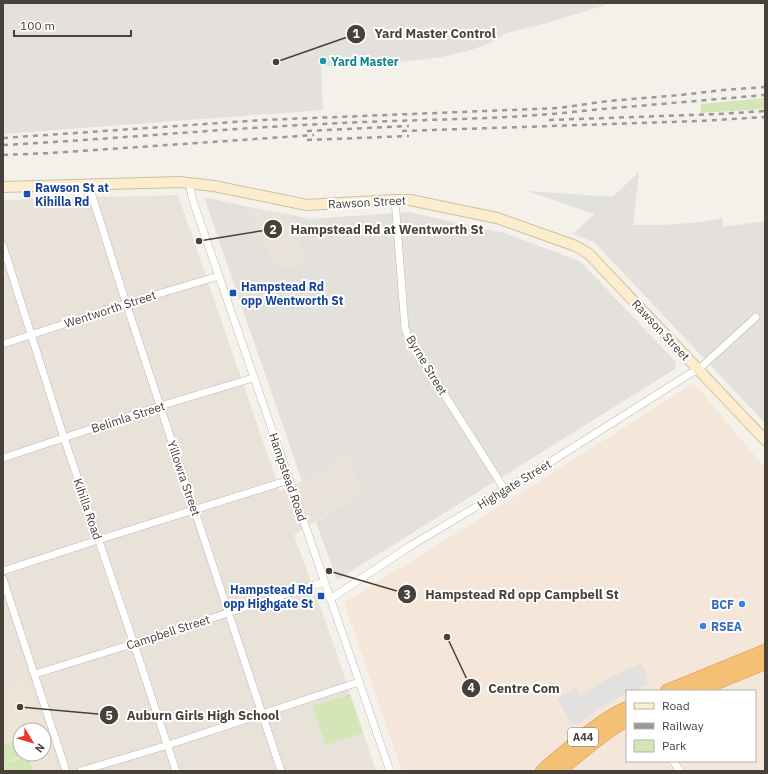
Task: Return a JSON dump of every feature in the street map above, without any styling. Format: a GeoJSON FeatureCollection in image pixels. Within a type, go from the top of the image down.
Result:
{"type":"FeatureCollection","features":[{"type":"Feature","properties":{"kind":"highway"},"geometry":{"type":"LineString","coordinates":[[669,690],[765,651]]}},
{"type":"Feature","properties":{"kind":"highway"},"geometry":{"type":"LineString","coordinates":[[698,690],[765,663]]}},
{"type":"Feature","properties":{"kind":"highway","name":"A44"},"geometry":{"type":"LineString","coordinates":[[542,771],[590,731],[626,709]]}},
{"type":"Feature","properties":{"kind":"highway","name":"A44"},"geometry":{"type":"LineString","coordinates":[[559,771],[593,743],[626,721]]}},
{"type":"Feature","properties":{"kind":"main road","name":"Rawson Street"},"geometry":{"type":"LineString","coordinates":[[3,187],[89,186],[179,182],[214,186],[306,205],[410,200],[497,218],[581,249],[588,254],[765,440]]}},
{"type":"Feature","properties":{"kind":"street","name":"Hampstead Road"},"geometry":{"type":"LineString","coordinates":[[189,183],[192,201],[390,771]]}},
{"type":"Feature","properties":{"kind":"street","name":"Yillowra Street"},"geometry":{"type":"LineString","coordinates":[[89,186],[126,303],[281,771]]}},
{"type":"Feature","properties":{"kind":"street","name":"Byrne Street"},"geometry":{"type":"LineString","coordinates":[[395,200],[405,328],[409,339],[505,490]]}},
{"type":"Feature","properties":{"kind":"street","name":"Kihilla Road"},"geometry":{"type":"LineString","coordinates":[[3,246],[64,438],[176,771]]}},
{"type":"Feature","properties":{"kind":"street","name":"Wentworth Street"},"geometry":{"type":"LineString","coordinates":[[3,344],[126,303],[219,276]]}},
{"type":"Feature","properties":{"kind":"street","name":"Highgate Street"},"geometry":{"type":"LineString","coordinates":[[330,599],[412,545],[505,490],[698,370],[756,317]]}},
{"type":"Feature","properties":{"kind":"street","name":"Belimla Street"},"geometry":{"type":"LineString","coordinates":[[3,458],[160,406],[253,378]]}},
{"type":"Feature","properties":{"kind":"street"},"geometry":{"type":"LineString","coordinates":[[3,571],[289,480]]}},
{"type":"Feature","properties":{"kind":"street"},"geometry":{"type":"LineString","coordinates":[[3,579],[66,771]]}},
{"type":"Feature","properties":{"kind":"street","name":"Campbell Street"},"geometry":{"type":"LineString","coordinates":[[35,674],[134,644],[324,582]]}},
{"type":"Feature","properties":{"kind":"street"},"geometry":{"type":"LineString","coordinates":[[81,771],[168,745],[359,682]]}},
{"type":"Feature","properties":{"kind":"street"},"geometry":{"type":"LineString","coordinates":[[674,762],[680,771]]}},
{"type":"Feature","properties":{"kind":"shaded area"},"geometry":{"type":"Polygon","coordinates":[[[3,3],[612,3],[544,24],[507,33],[490,43],[468,51],[441,57],[377,65],[321,66],[323,110],[3,134],[3,3]]]}},
{"type":"Feature","properties":{"kind":"shaded area"},"geometry":{"type":"Polygon","coordinates":[[[639,172],[633,225],[662,225],[702,222],[722,218],[723,227],[765,221],[765,423],[594,242],[573,234],[639,172]]]}},
{"type":"Feature","properties":{"kind":"shaded area"},"geometry":{"type":"Polygon","coordinates":[[[527,191],[616,197],[614,218],[588,212],[527,191]]]}},
{"type":"Feature","properties":{"kind":"shaded area"},"geometry":{"type":"Polygon","coordinates":[[[178,195],[280,491],[302,481],[347,453],[361,492],[294,535],[331,637],[376,771],[3,771],[3,200],[178,195]]]}},
{"type":"Feature","properties":{"kind":"shaded area"},"geometry":{"type":"Polygon","coordinates":[[[204,197],[249,207],[274,266],[305,265],[292,215],[311,219],[409,212],[504,233],[580,261],[676,362],[675,369],[337,580],[316,522],[361,492],[347,454],[302,481],[204,197]]]}},
{"type":"Feature","properties":{"kind":"shaded area"},"geometry":{"type":"Polygon","coordinates":[[[249,207],[292,215],[305,265],[274,266],[249,207]]]}},
{"type":"Feature","properties":{"kind":"shaded area"},"geometry":{"type":"Polygon","coordinates":[[[694,383],[765,468],[765,771],[402,771],[344,603],[694,383]]]}},
{"type":"Feature","properties":{"kind":"shaded area"},"geometry":{"type":"Polygon","coordinates":[[[641,663],[645,670],[648,685],[635,690],[626,690],[626,694],[595,711],[578,724],[572,723],[557,699],[575,688],[580,696],[616,675],[641,663]]]}},
{"type":"Feature","properties":{"kind":"shaded area"},"geometry":{"type":"Polygon","coordinates":[[[27,677],[42,722],[12,722],[12,762],[52,762],[52,752],[58,770],[3,771],[3,685],[27,677]]]}},
{"type":"Feature","properties":{"kind":"green space"},"geometry":{"type":"Polygon","coordinates":[[[765,98],[765,109],[701,113],[701,104],[765,98]]]}},
{"type":"Feature","properties":{"kind":"green space"},"geometry":{"type":"Polygon","coordinates":[[[350,694],[363,733],[326,745],[312,706],[350,694]]]}},
{"type":"Feature","properties":{"kind":"green space"},"geometry":{"type":"Polygon","coordinates":[[[12,742],[12,759],[3,763],[3,746],[12,742]]]}},
{"type":"Feature","properties":{"kind":"green space"},"geometry":{"type":"Polygon","coordinates":[[[12,761],[30,762],[33,770],[3,771],[3,765],[12,761]]]}},
{"type":"Feature","properties":{"kind":"railway"},"geometry":{"type":"LineString","coordinates":[[3,138],[263,120],[559,108],[608,101],[765,87]]}},
{"type":"Feature","properties":{"kind":"railway"},"geometry":{"type":"LineString","coordinates":[[3,145],[299,125],[529,116],[765,95]]}},
{"type":"Feature","properties":{"kind":"railway"},"geometry":{"type":"LineString","coordinates":[[549,120],[765,111]]}},
{"type":"Feature","properties":{"kind":"railway"},"geometry":{"type":"LineString","coordinates":[[402,131],[700,121],[765,117]]}},
{"type":"Feature","properties":{"kind":"railway"},"geometry":{"type":"LineString","coordinates":[[307,131],[409,126]]}},
{"type":"Feature","properties":{"kind":"railway"},"geometry":{"type":"LineString","coordinates":[[3,155],[314,135]]}},
{"type":"Feature","properties":{"kind":"railway"},"geometry":{"type":"LineString","coordinates":[[307,140],[409,136]]}},
{"type":"Feature","properties":{"kind":"place","name":"Yard Master"},"geometry":{"type":"Point","coordinates":[323,61]}},
{"type":"Feature","properties":{"kind":"place","name":"Yard Master Control"},"geometry":{"type":"Point","coordinates":[276,62]}},
{"type":"Feature","properties":{"kind":"place","name":"Rawson St at Kihilla Rd"},"geometry":{"type":"Point","coordinates":[27,194]}},
{"type":"Feature","properties":{"kind":"place","name":"Hampstead Rd at Wentworth St"},"geometry":{"type":"Point","coordinates":[199,241]}},
{"type":"Feature","properties":{"kind":"place","name":"Hampstead Rd opp Wentworth St"},"geometry":{"type":"Point","coordinates":[233,293]}},
{"type":"Feature","properties":{"kind":"place","name":"Hampstead Rd opp Campbell St"},"geometry":{"type":"Point","coordinates":[329,571]}},
{"type":"Feature","properties":{"kind":"place","name":"Hampstead Rd opp Highgate St"},"geometry":{"type":"Point","coordinates":[321,596]}},
{"type":"Feature","properties":{"kind":"place","name":"BCF"},"geometry":{"type":"Point","coordinates":[742,604]}},
{"type":"Feature","properties":{"kind":"place","name":"RSEA"},"geometry":{"type":"Point","coordinates":[703,626]}},
{"type":"Feature","properties":{"kind":"place","name":"Centre Com"},"geometry":{"type":"Point","coordinates":[447,637]}},
{"type":"Feature","properties":{"kind":"place","name":"Auburn Girls High School"},"geometry":{"type":"Point","coordinates":[20,707]}}]}
